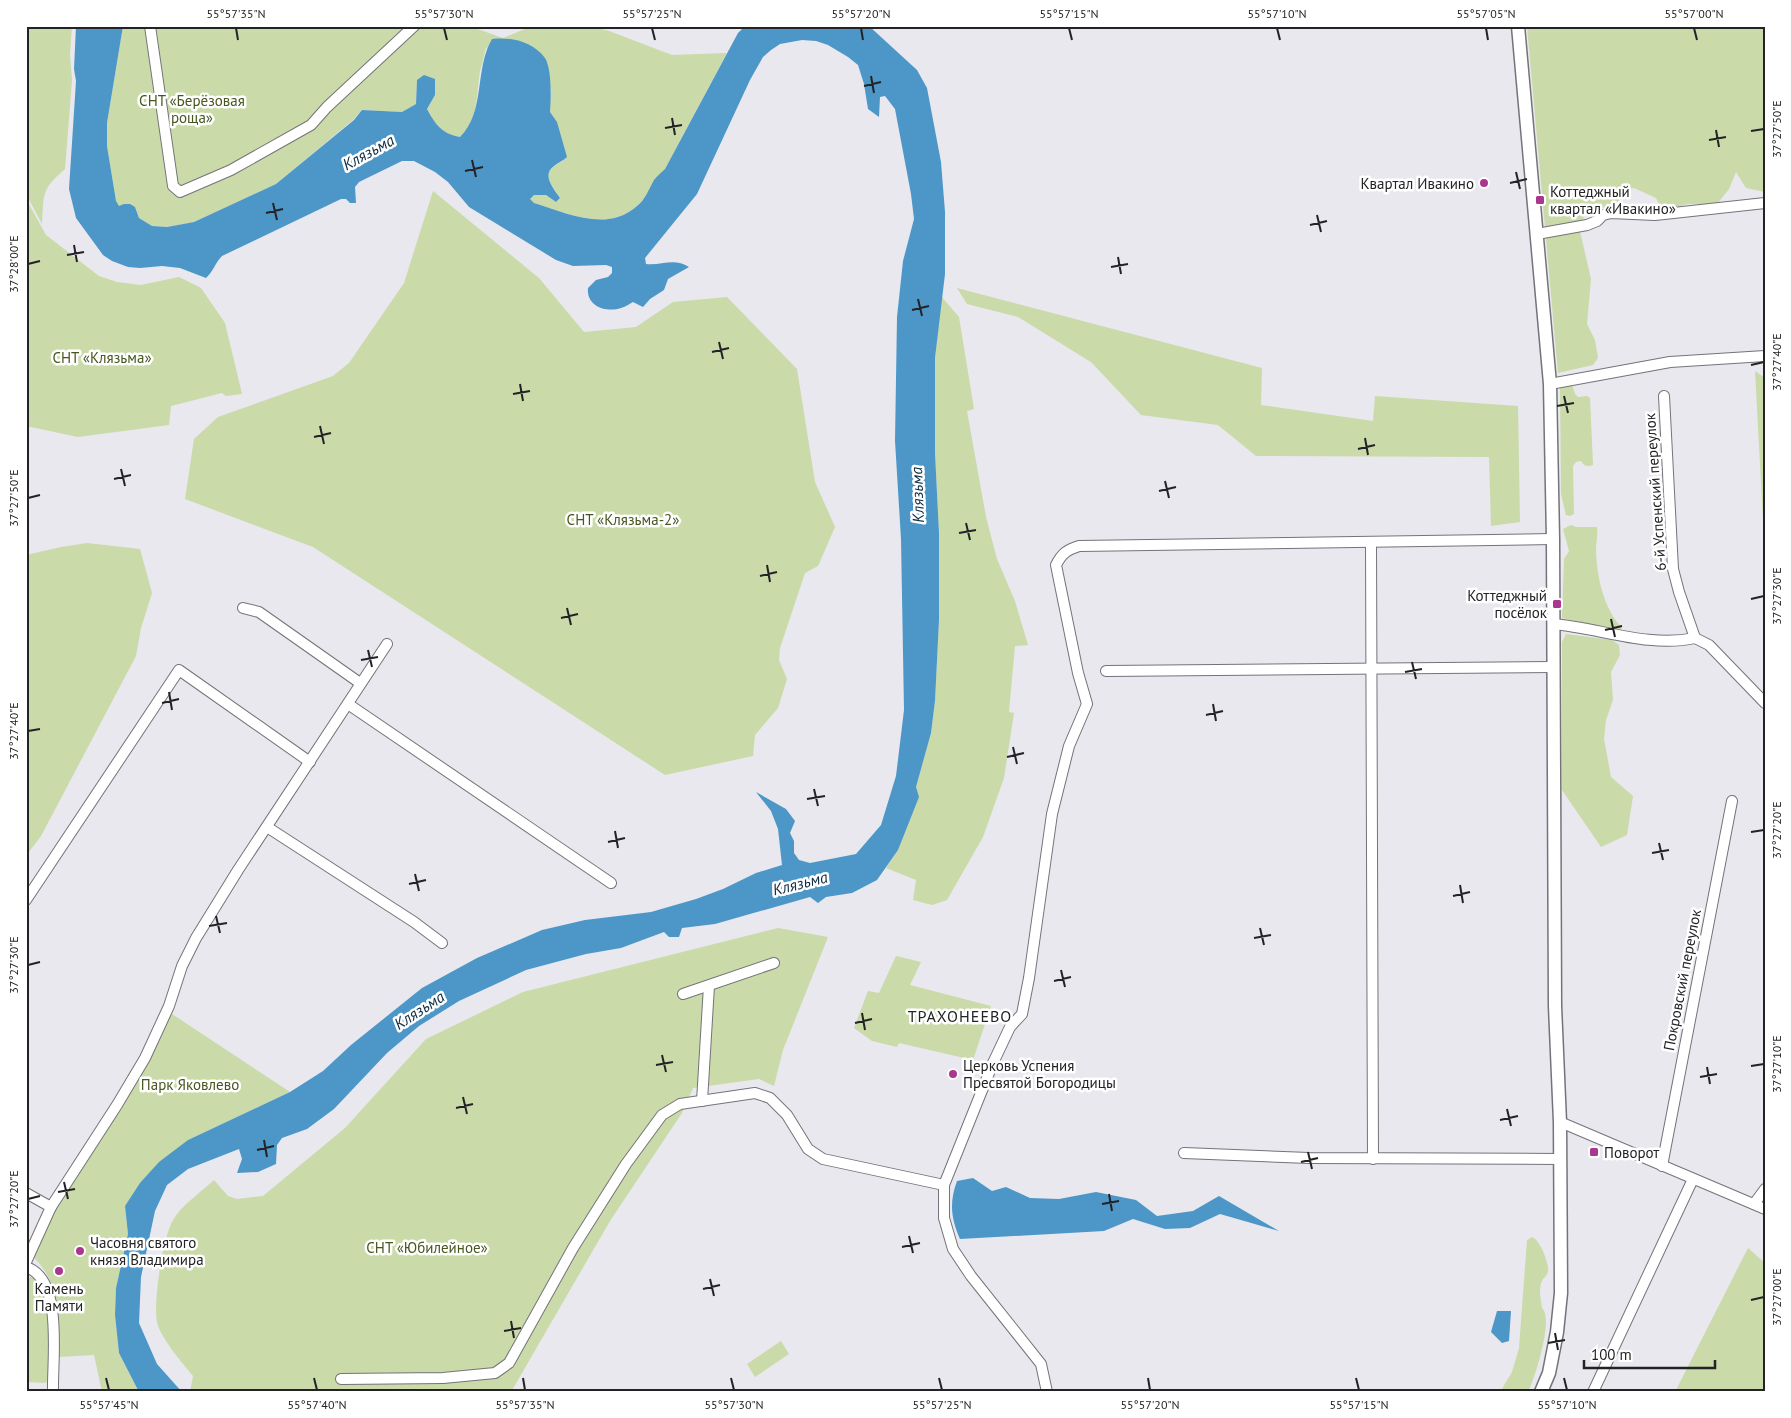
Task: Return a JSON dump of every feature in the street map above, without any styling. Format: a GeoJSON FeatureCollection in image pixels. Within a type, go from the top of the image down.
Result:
{"type":"FeatureCollection","features":[{"type":"Feature","properties":{"kind":"main road"},"geometry":{"type":"LineString","coordinates":[[1518,26],[1550,384],[1553,539],[1554,1006],[1560,1122],[1560,1293],[1557,1332],[1549,1373],[1542,1392]]}},
{"type":"Feature","properties":{"kind":"street"},"geometry":{"type":"LineString","coordinates":[[150,26],[173,186],[180,192],[231,170],[310,125],[414,26]]}},
{"type":"Feature","properties":{"kind":"street"},"geometry":{"type":"LineString","coordinates":[[1537,234],[1587,225],[1611,212],[1655,215],[1765,204]]}},
{"type":"Feature","properties":{"kind":"street"},"geometry":{"type":"LineString","coordinates":[[1550,384],[1670,362],[1765,356]]}},
{"type":"Feature","properties":{"kind":"street","name":"6-й Успенский переулок"},"geometry":{"type":"LineString","coordinates":[[1664,396],[1673,569],[1695,638]]}},
{"type":"Feature","properties":{"kind":"street"},"geometry":{"type":"LineString","coordinates":[[1046,1392],[1041,1364],[953,1249],[944,1218],[944,1185],[993,1063],[1010,1027],[1022,1014],[1029,978],[1052,814],[1069,746],[1087,704],[1078,673],[1056,565],[1062,553],[1079,546],[1553,539]]}},
{"type":"Feature","properties":{"kind":"street"},"geometry":{"type":"LineString","coordinates":[[1371,542],[1373,1159]]}},
{"type":"Feature","properties":{"kind":"street"},"geometry":{"type":"LineString","coordinates":[[243,608],[259,612],[360,683]]}},
{"type":"Feature","properties":{"kind":"street"},"geometry":{"type":"LineString","coordinates":[[1553,624],[1651,641],[1681,641],[1695,638],[1709,645],[1765,703]]}},
{"type":"Feature","properties":{"kind":"street"},"geometry":{"type":"LineString","coordinates":[[26,1262],[51,1207],[133,1079],[169,1006],[182,966],[196,938],[387,644]]}},
{"type":"Feature","properties":{"kind":"street"},"geometry":{"type":"LineString","coordinates":[[1106,671],[1554,667]]}},
{"type":"Feature","properties":{"kind":"street"},"geometry":{"type":"LineString","coordinates":[[26,900],[178,670],[310,762]]}},
{"type":"Feature","properties":{"kind":"street"},"geometry":{"type":"LineString","coordinates":[[348,704],[611,883]]}},
{"type":"Feature","properties":{"kind":"street","name":"Покровский переулок"},"geometry":{"type":"LineString","coordinates":[[1662,1166],[1732,800]]}},
{"type":"Feature","properties":{"kind":"street"},"geometry":{"type":"LineString","coordinates":[[267,827],[414,922],[442,943]]}},
{"type":"Feature","properties":{"kind":"street"},"geometry":{"type":"LineString","coordinates":[[683,994],[774,963]]}},
{"type":"Feature","properties":{"kind":"street"},"geometry":{"type":"LineString","coordinates":[[702,1100],[709,986]]}},
{"type":"Feature","properties":{"kind":"street"},"geometry":{"type":"LineString","coordinates":[[341,1378],[443,1378],[495,1374],[509,1364],[573,1248],[626,1164],[662,1116],[680,1104],[755,1093],[770,1098],[787,1115],[808,1150],[824,1159],[944,1185]]}},
{"type":"Feature","properties":{"kind":"street"},"geometry":{"type":"LineString","coordinates":[[1560,1122],[1765,1209]]}},
{"type":"Feature","properties":{"kind":"street"},"geometry":{"type":"LineString","coordinates":[[1184,1153],[1270,1158],[1560,1159]]}},
{"type":"Feature","properties":{"kind":"street"},"geometry":{"type":"LineString","coordinates":[[1593,1392],[1693,1179]]}},
{"type":"Feature","properties":{"kind":"street"},"geometry":{"type":"LineString","coordinates":[[1754,1204],[1765,1189]]}},
{"type":"Feature","properties":{"kind":"street"},"geometry":{"type":"LineString","coordinates":[[26,1193],[51,1207]]}},
{"type":"Feature","properties":{"kind":"street"},"geometry":{"type":"LineString","coordinates":[[26,1267],[38,1273],[42,1278],[51,1299],[53,1392]]}},
{"type":"Feature","properties":{"kind":"green space"},"geometry":{"type":"Polygon","coordinates":[[[26,26],[72,26],[70,54],[72,80],[65,169],[52,182],[45,193],[42,224],[26,194],[26,26]]]}},
{"type":"Feature","properties":{"kind":"green space","name":"СНТ «Берёзовая роща»"},"geometry":{"type":"Polygon","coordinates":[[[123,26],[469,26],[503,38],[532,26],[589,26],[609,31],[672,55],[727,53],[665,169],[637,206],[625,214],[613,218],[600,220],[573,215],[534,203],[529,199],[534,195],[546,195],[556,202],[560,198],[548,177],[551,169],[563,161],[557,122],[550,112],[551,89],[486,48],[480,71],[474,114],[471,122],[460,137],[448,134],[439,128],[427,109],[435,95],[417,80],[416,104],[402,112],[362,110],[354,119],[276,184],[194,222],[167,227],[152,226],[139,218],[135,207],[119,207],[116,201],[107,146],[107,123],[123,26]]]}},
{"type":"Feature","properties":{"kind":"green space"},"geometry":{"type":"Polygon","coordinates":[[[1527,26],[1765,26],[1765,192],[1746,188],[1736,172],[1729,189],[1717,204],[1688,204],[1668,209],[1660,206],[1656,198],[1634,188],[1625,190],[1616,205],[1587,211],[1579,227],[1591,279],[1587,324],[1595,340],[1598,358],[1593,365],[1558,373],[1527,26]]]}},
{"type":"Feature","properties":{"kind":"green space","name":"СНТ «Клязьма-2»"},"geometry":{"type":"Polygon","coordinates":[[[433,191],[539,278],[584,332],[636,327],[673,302],[727,297],[797,369],[815,482],[835,527],[818,566],[805,573],[780,648],[779,660],[787,679],[778,708],[755,735],[753,756],[665,775],[313,547],[185,499],[194,439],[218,417],[333,376],[349,363],[404,283],[433,191]]]}},
{"type":"Feature","properties":{"kind":"green space","name":"СНТ «Клязьма»"},"geometry":{"type":"Polygon","coordinates":[[[26,199],[46,235],[99,276],[117,282],[141,285],[179,277],[201,288],[225,323],[242,394],[226,396],[222,393],[171,406],[169,425],[78,437],[26,426],[26,199]]]}},
{"type":"Feature","properties":{"kind":"green space"},"geometry":{"type":"Polygon","coordinates":[[[957,288],[1262,368],[1261,405],[1373,421],[1375,396],[1518,406],[1520,522],[1491,526],[1489,457],[1256,456],[1218,425],[1141,415],[1091,362],[1018,317],[967,304],[957,288]]]}},
{"type":"Feature","properties":{"kind":"green space"},"geometry":{"type":"Polygon","coordinates":[[[941,296],[959,317],[974,409],[967,411],[986,517],[997,559],[1015,601],[1028,645],[1015,646],[1009,712],[1014,713],[1004,778],[983,837],[947,900],[932,905],[913,900],[916,880],[886,868],[898,850],[931,733],[935,701],[939,620],[939,533],[935,453],[935,358],[941,296]]]}},
{"type":"Feature","properties":{"kind":"green space"},"geometry":{"type":"Polygon","coordinates":[[[1755,371],[1765,378],[1765,557],[1755,371]]]}},
{"type":"Feature","properties":{"kind":"green space"},"geometry":{"type":"Polygon","coordinates":[[[1563,385],[1572,385],[1578,397],[1587,396],[1590,398],[1593,465],[1586,466],[1581,461],[1576,462],[1573,466],[1574,514],[1570,516],[1566,515],[1561,494],[1560,388],[1563,385]]]}},
{"type":"Feature","properties":{"kind":"green space"},"geometry":{"type":"Polygon","coordinates":[[[1571,525],[1576,527],[1597,527],[1596,551],[1600,582],[1610,612],[1622,628],[1619,631],[1562,618],[1564,559],[1569,551],[1563,529],[1571,525]]]}},
{"type":"Feature","properties":{"kind":"green space"},"geometry":{"type":"Polygon","coordinates":[[[87,543],[140,549],[152,593],[141,628],[136,656],[41,836],[28,853],[26,851],[26,555],[87,543]]]}},
{"type":"Feature","properties":{"kind":"green space"},"geometry":{"type":"Polygon","coordinates":[[[1566,634],[1612,640],[1619,645],[1620,655],[1611,672],[1613,700],[1606,720],[1604,739],[1611,777],[1633,796],[1627,835],[1601,847],[1562,790],[1562,642],[1566,634]]]}},
{"type":"Feature","properties":{"kind":"green space","name":"СНТ «Юбилейное»"},"geometry":{"type":"Polygon","coordinates":[[[778,928],[828,937],[783,1050],[774,1086],[759,1079],[693,1088],[682,1113],[610,1221],[511,1392],[190,1392],[193,1376],[167,1343],[159,1328],[156,1300],[163,1252],[171,1225],[182,1208],[214,1180],[228,1196],[237,1199],[263,1196],[345,1128],[426,1039],[523,992],[778,928]]]}},
{"type":"Feature","properties":{"kind":"green space"},"geometry":{"type":"Polygon","coordinates":[[[896,956],[921,962],[910,985],[991,1006],[973,1060],[899,1043],[897,1047],[872,1041],[854,1028],[868,991],[879,993],[896,956]]]}},
{"type":"Feature","properties":{"kind":"green space","name":"Парк Яковлево"},"geometry":{"type":"Polygon","coordinates":[[[169,1012],[290,1092],[188,1140],[125,1206],[128,1234],[116,1288],[115,1315],[119,1353],[139,1392],[102,1392],[94,1355],[58,1357],[56,1303],[53,1290],[49,1278],[33,1257],[55,1207],[122,1107],[148,1059],[169,1012]]]}},
{"type":"Feature","properties":{"kind":"green space"},"geometry":{"type":"Polygon","coordinates":[[[1532,1237],[1541,1247],[1548,1267],[1547,1274],[1540,1287],[1546,1323],[1545,1335],[1535,1374],[1528,1392],[1500,1392],[1512,1372],[1519,1348],[1527,1240],[1532,1237]]]}},
{"type":"Feature","properties":{"kind":"green space"},"geometry":{"type":"Polygon","coordinates":[[[1748,1248],[1765,1263],[1765,1392],[1675,1392],[1748,1248]]]}},
{"type":"Feature","properties":{"kind":"green space"},"geometry":{"type":"Polygon","coordinates":[[[26,1278],[37,1279],[44,1290],[49,1315],[49,1380],[45,1383],[26,1382],[26,1278]]]}},
{"type":"Feature","properties":{"kind":"green space"},"geometry":{"type":"Polygon","coordinates":[[[781,1341],[789,1354],[755,1377],[747,1364],[781,1341]]]}},
{"type":"Feature","properties":{"kind":"water","name":"Клязьма"},"geometry":{"type":"Polygon","coordinates":[[[76,26],[123,26],[107,123],[107,146],[116,201],[119,206],[130,204],[135,207],[139,218],[152,226],[167,227],[194,222],[276,184],[354,120],[362,110],[402,112],[416,104],[417,80],[424,75],[435,79],[435,95],[427,109],[436,124],[444,131],[460,137],[468,127],[477,103],[483,64],[492,39],[514,40],[528,44],[540,52],[547,63],[551,92],[550,112],[557,122],[567,157],[554,166],[549,174],[550,182],[560,198],[556,202],[546,195],[534,195],[530,199],[534,203],[587,218],[600,220],[625,214],[640,204],[654,180],[665,169],[738,33],[745,26],[869,26],[917,70],[927,88],[941,162],[945,212],[945,274],[935,358],[939,620],[935,701],[931,733],[916,787],[919,797],[898,850],[877,880],[852,893],[826,897],[818,903],[810,897],[715,924],[682,928],[679,937],[669,937],[664,932],[621,948],[586,954],[526,970],[459,1001],[419,1026],[387,1053],[334,1109],[307,1129],[282,1138],[277,1145],[276,1164],[258,1172],[237,1173],[242,1159],[239,1149],[188,1169],[167,1185],[155,1211],[141,1277],[139,1323],[157,1364],[182,1392],[139,1392],[119,1353],[115,1315],[116,1288],[128,1234],[125,1206],[140,1183],[159,1162],[188,1140],[290,1092],[323,1071],[351,1045],[422,988],[477,958],[542,930],[585,920],[651,912],[696,899],[723,889],[756,873],[782,865],[778,829],[771,811],[756,792],[786,809],[795,821],[790,833],[794,841],[794,853],[799,860],[810,863],[856,854],[881,825],[896,776],[904,710],[901,539],[895,441],[897,317],[903,261],[914,219],[895,109],[885,96],[880,97],[879,117],[868,109],[864,84],[858,65],[828,45],[816,41],[802,40],[780,44],[763,57],[750,80],[697,194],[645,258],[646,264],[673,262],[689,267],[668,279],[664,290],[650,299],[643,307],[633,302],[624,307],[609,310],[598,307],[590,299],[588,288],[596,280],[608,277],[612,273],[612,267],[606,265],[573,266],[556,260],[469,207],[448,182],[435,172],[414,161],[402,161],[359,182],[355,187],[356,203],[350,203],[346,199],[341,199],[222,256],[206,278],[180,268],[162,266],[128,267],[112,261],[103,255],[76,218],[69,189],[76,81],[74,69],[76,26]]]}},
{"type":"Feature","properties":{"kind":"water"},"geometry":{"type":"Polygon","coordinates":[[[973,1178],[992,1191],[1006,1187],[1030,1198],[1059,1199],[1096,1192],[1136,1200],[1157,1216],[1193,1211],[1219,1196],[1279,1231],[1220,1214],[1190,1228],[1165,1229],[1133,1219],[1104,1231],[960,1239],[953,1217],[953,1196],[957,1181],[973,1178]]]}},
{"type":"Feature","properties":{"kind":"water"},"geometry":{"type":"Polygon","coordinates":[[[1497,1311],[1511,1311],[1509,1341],[1502,1343],[1491,1332],[1497,1311]]]}},
{"type":"Feature","properties":{"kind":"place","name":"Квартал Ивакино"},"geometry":{"type":"Point","coordinates":[1484,183]}},
{"type":"Feature","properties":{"kind":"place","name":"Коттеджный квартал «Ивакино»"},"geometry":{"type":"Point","coordinates":[1540,200]}},
{"type":"Feature","properties":{"kind":"place","name":"Коттеджный посёлок"},"geometry":{"type":"Point","coordinates":[1557,604]}},
{"type":"Feature","properties":{"kind":"place","name":"Церковь Успения Пресвятой Богородицы"},"geometry":{"type":"Point","coordinates":[953,1074]}},
{"type":"Feature","properties":{"kind":"place","name":"Поворот"},"geometry":{"type":"Point","coordinates":[1594,1152]}},
{"type":"Feature","properties":{"kind":"place","name":"Часовня святого князя Владимира"},"geometry":{"type":"Point","coordinates":[80,1251]}},
{"type":"Feature","properties":{"kind":"place","name":"Камень Памяти"},"geometry":{"type":"Point","coordinates":[59,1271]}},
{"type":"Feature","properties":{"kind":"district","name":"ТРАХОНЕЕВО"},"geometry":{"type":"Point","coordinates":[960,1016]}}]}
